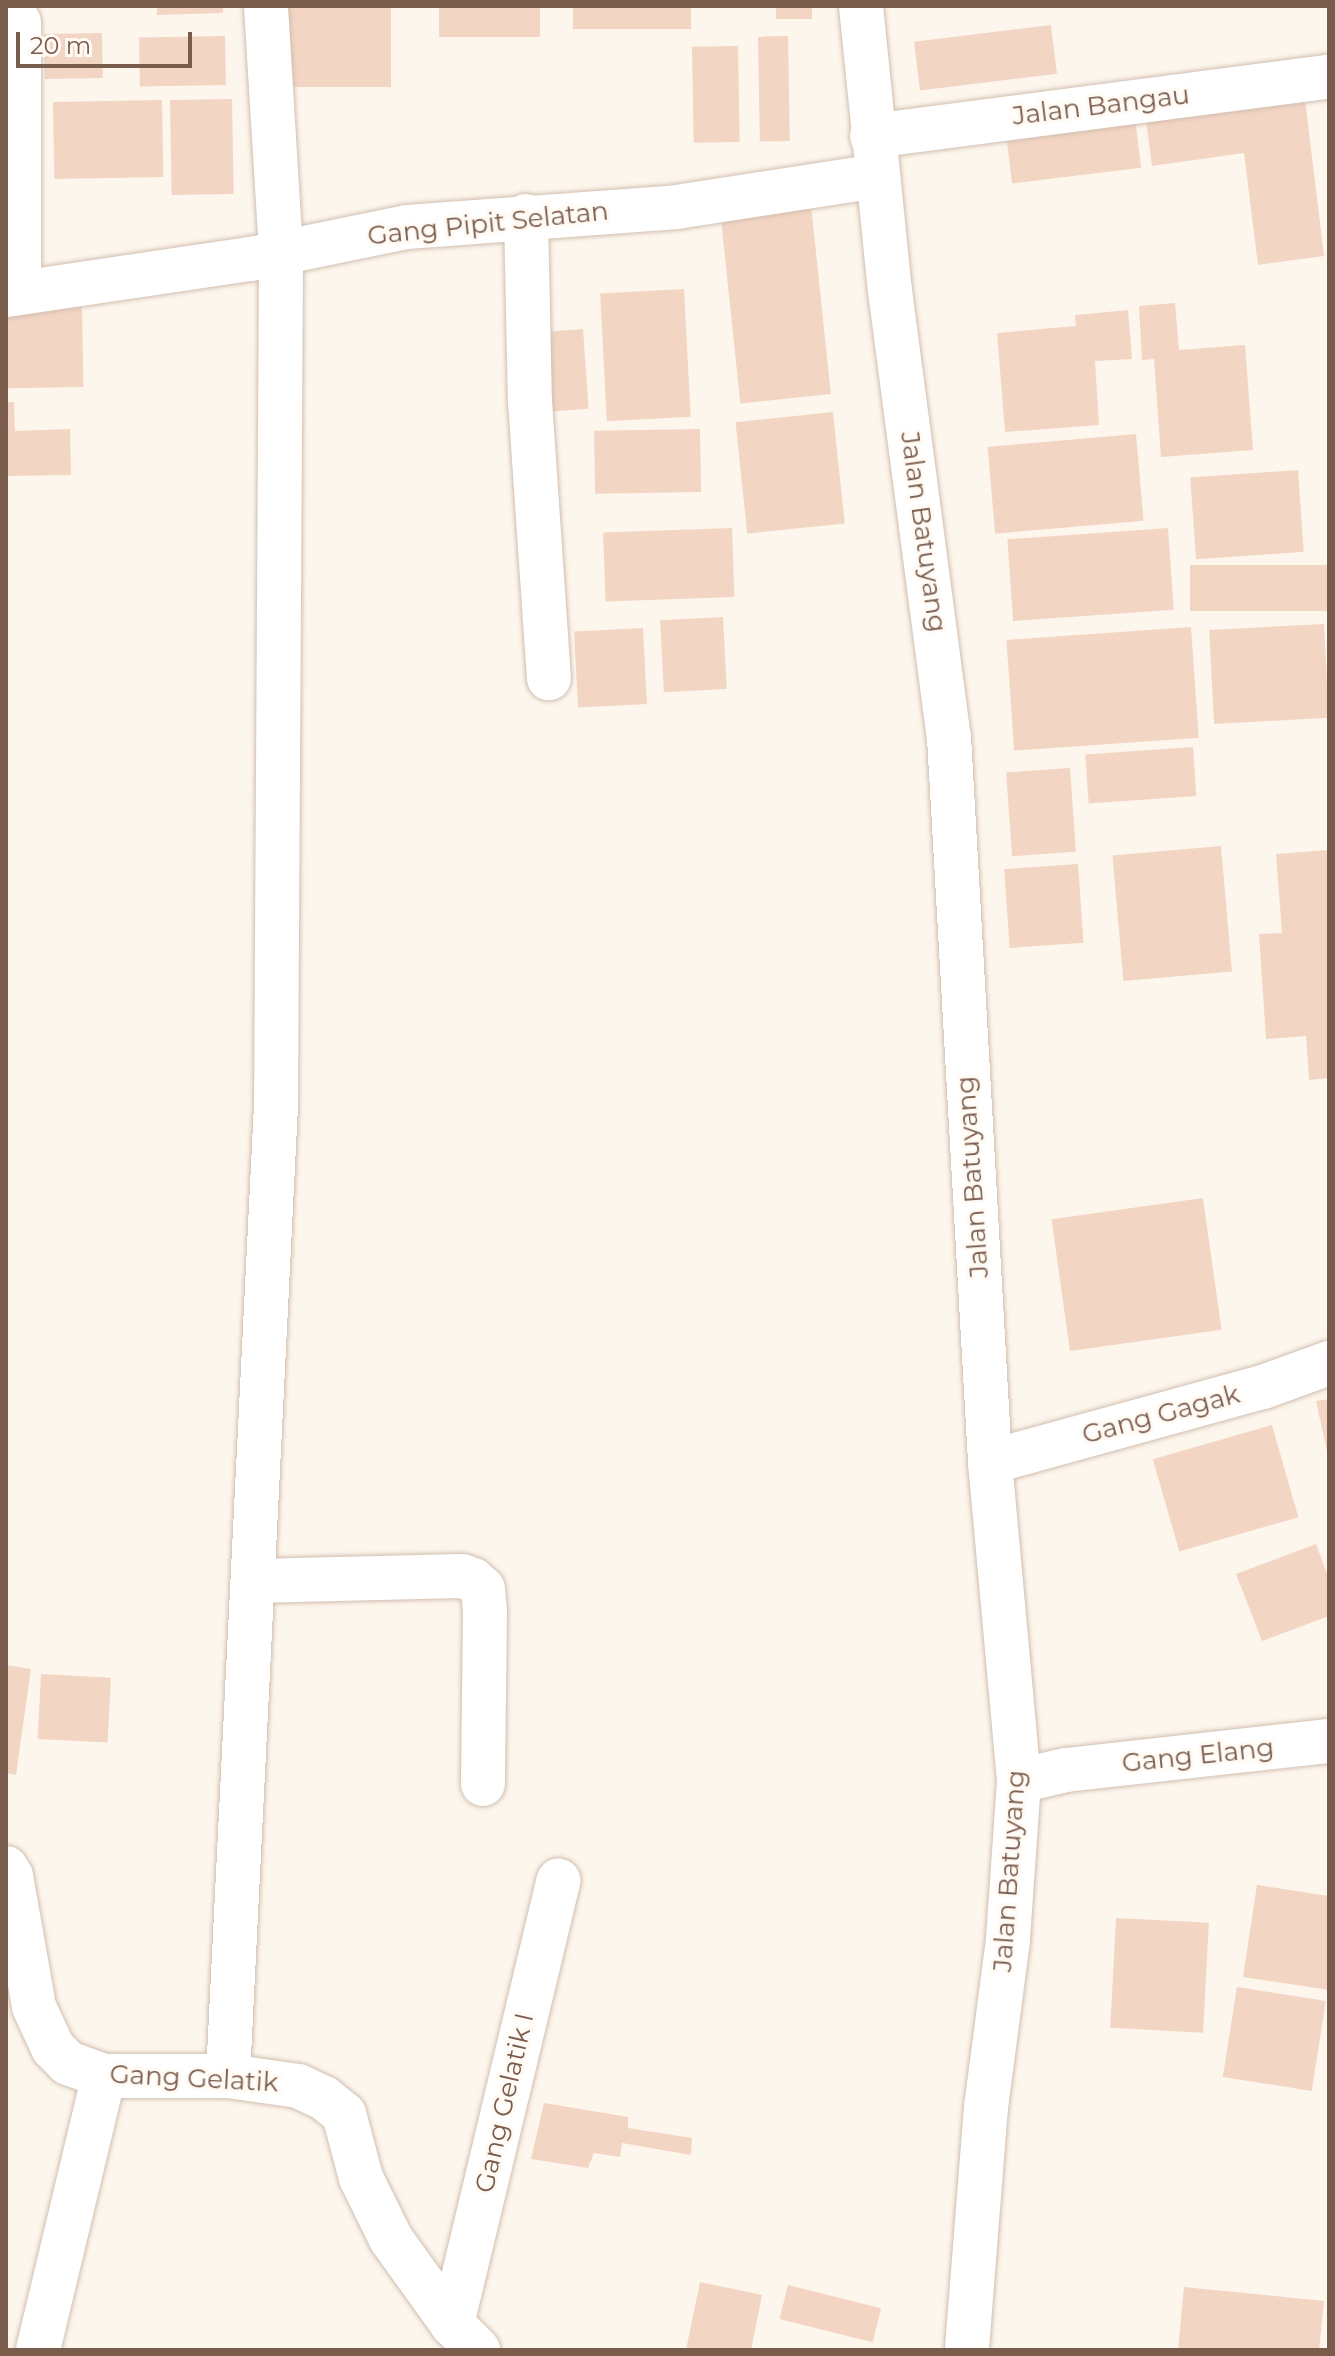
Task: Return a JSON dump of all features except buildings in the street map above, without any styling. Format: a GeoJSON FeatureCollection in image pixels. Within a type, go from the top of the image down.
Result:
{"type":"FeatureCollection","features":[{"type":"Feature","properties":{"kind":"street"},"geometry":{"type":"LineString","coordinates":[[228,2076],[276,1106],[281,252],[266,6]]}},
{"type":"Feature","properties":{"kind":"street","name":"Jalan Batuyang"},"geometry":{"type":"LineString","coordinates":[[861,6],[875,156],[949,737],[990,1462],[1019,1781],[1008,1940],[986,2107],[967,2350]]}},
{"type":"Feature","properties":{"kind":"street"},"geometry":{"type":"LineString","coordinates":[[12,294],[19,22]]}},
{"type":"Feature","properties":{"kind":"street","name":"Jalan Bangau"},"geometry":{"type":"LineString","coordinates":[[875,156],[1329,77]]}},
{"type":"Feature","properties":{"kind":"street","name":"Gang Pipit Selatan"},"geometry":{"type":"LineString","coordinates":[[12,294],[281,252],[407,227],[677,207],[875,156]]}},
{"type":"Feature","properties":{"kind":"street"},"geometry":{"type":"LineString","coordinates":[[526,216],[530,401],[549,678]]}},
{"type":"Feature","properties":{"kind":"street","name":"Gang Gagak"},"geometry":{"type":"LineString","coordinates":[[990,1462],[1263,1387],[1329,1363]]}},
{"type":"Feature","properties":{"kind":"street"},"geometry":{"type":"LineString","coordinates":[[254,1581],[462,1576],[473,1580],[483,1589],[485,1612],[483,1784]]}},
{"type":"Feature","properties":{"kind":"street","name":"Gang Elang"},"geometry":{"type":"LineString","coordinates":[[1019,1781],[1066,1770],[1329,1741]]}},
{"type":"Feature","properties":{"kind":"street","name":"Gang Gelatik"},"geometry":{"type":"LineString","coordinates":[[6,1868],[11,1876],[34,2007],[53,2048],[68,2063],[104,2076],[228,2076],[298,2086],[324,2098],[344,2114],[361,2178],[391,2239],[465,2337]]}},
{"type":"Feature","properties":{"kind":"street","name":"Gang Gelatik I"},"geometry":{"type":"LineString","coordinates":[[465,2337],[558,1881]]}},
{"type":"Feature","properties":{"kind":"street"},"geometry":{"type":"LineString","coordinates":[[38,2350],[104,2076]]}}]}
